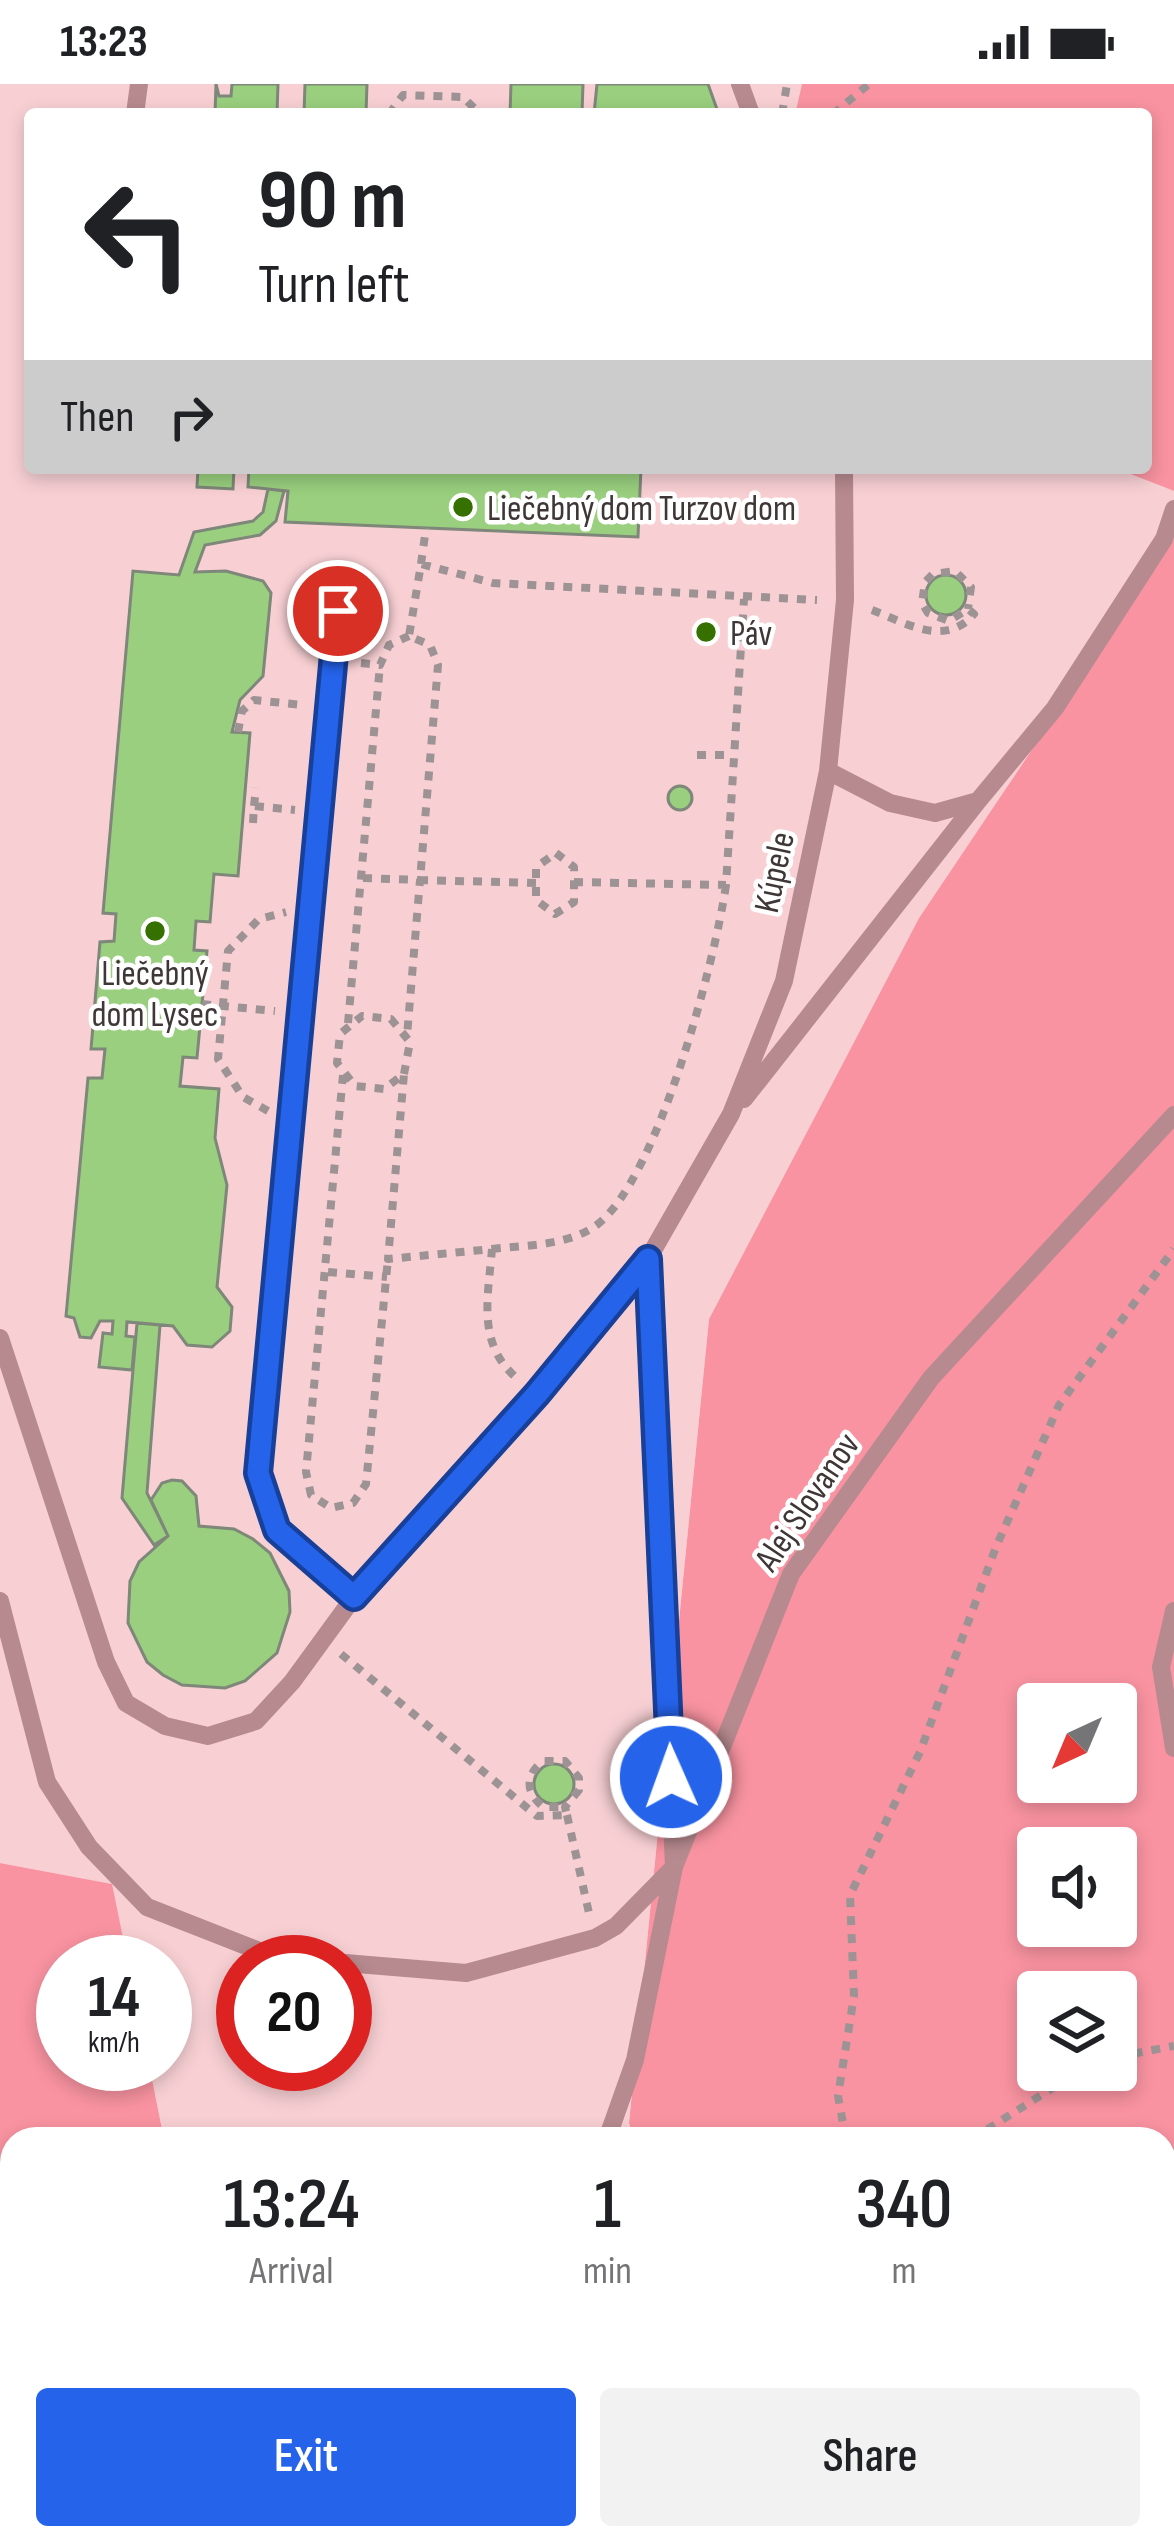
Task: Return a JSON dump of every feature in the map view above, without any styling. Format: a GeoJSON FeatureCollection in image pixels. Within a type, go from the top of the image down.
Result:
{"type":"FeatureCollection","features":[{"type":"Feature","properties":{"kind":"lane","name":"Kúpele"},"geometry":{"type":"LineString","coordinates":[[0,1338],[106,1662],[126,1703],[165,1726],[208,1736],[256,1721],[292,1682],[354,1597],[537,1394],[648,1259],[731,1114],[784,981],[828,771],[845,600],[844,474]]}},
{"type":"Feature","properties":{"kind":"lane"},"geometry":{"type":"LineString","coordinates":[[731,1114],[1055,708],[1164,539],[1174,508]]}},
{"type":"Feature","properties":{"kind":"lane"},"geometry":{"type":"LineString","coordinates":[[338,611],[258,1473],[277,1530],[354,1597]]}},
{"type":"Feature","properties":{"kind":"lane"},"geometry":{"type":"LineString","coordinates":[[828,771],[890,803],[935,813],[978,801]]}},
{"type":"Feature","properties":{"kind":"lane","name":"Alej Slovanov"},"geometry":{"type":"LineString","coordinates":[[372,1965],[466,1972],[595,1938],[616,1926],[674,1867],[791,1574],[931,1378],[1174,1115]]}},
{"type":"Feature","properties":{"kind":"lane"},"geometry":{"type":"LineString","coordinates":[[611,2127],[634,2060],[674,1867],[648,1259]]}},
{"type":"Feature","properties":{"kind":"lane"},"geometry":{"type":"LineString","coordinates":[[0,1601],[47,1781],[89,1847],[147,1907],[218,1935]]}},
{"type":"Feature","properties":{"kind":"lane"},"geometry":{"type":"LineString","coordinates":[[1174,1611],[1161,1667],[1174,1748]]}},
{"type":"Feature","properties":{"kind":"path"},"geometry":{"type":"LineString","coordinates":[[438,96],[439,84]]}},
{"type":"Feature","properties":{"kind":"path"},"geometry":{"type":"LineString","coordinates":[[840,108],[868,84]]}},
{"type":"Feature","properties":{"kind":"path"},"geometry":{"type":"LineString","coordinates":[[393,108],[403,95],[463,97],[474,108]]}},
{"type":"Feature","properties":{"kind":"path"},"geometry":{"type":"LineString","coordinates":[[409,636],[426,528]]}},
{"type":"Feature","properties":{"kind":"path"},"geometry":{"type":"LineString","coordinates":[[421,564],[493,583],[744,599],[845,600],[929,632],[962,627],[974,614],[968,609]]}},
{"type":"Feature","properties":{"kind":"path"},"geometry":{"type":"LineString","coordinates":[[955,571],[970,587],[968,609],[949,621],[928,614],[921,592],[925,582],[933,574],[955,571]]}},
{"type":"Feature","properties":{"kind":"path"},"geometry":{"type":"LineString","coordinates":[[388,1259],[555,1243],[595,1226],[624,1198],[648,1152],[719,936],[744,599]]}},
{"type":"Feature","properties":{"kind":"path"},"geometry":{"type":"LineString","coordinates":[[409,636],[430,645],[438,665],[407,1036],[411,1057],[404,1074],[366,1484],[353,1503],[331,1508],[315,1499],[306,1484],[343,1075],[335,1048],[348,1024],[380,665],[388,645],[409,636]]}},
{"type":"Feature","properties":{"kind":"path"},"geometry":{"type":"LineString","coordinates":[[333,660],[380,665]]}},
{"type":"Feature","properties":{"kind":"path"},"geometry":{"type":"LineString","coordinates":[[238,733],[242,711],[254,700],[275,703]]}},
{"type":"Feature","properties":{"kind":"path"},"geometry":{"type":"LineString","coordinates":[[697,755],[732,754]]}},
{"type":"Feature","properties":{"kind":"path"},"geometry":{"type":"LineString","coordinates":[[243,814],[253,823],[256,788],[244,796]]}},
{"type":"Feature","properties":{"kind":"path"},"geometry":{"type":"LineString","coordinates":[[254,806],[283,808]]}},
{"type":"Feature","properties":{"kind":"path"},"geometry":{"type":"LineString","coordinates":[[556,853],[574,867],[574,882],[574,902],[555,914],[536,900],[536,867],[556,853]]}},
{"type":"Feature","properties":{"kind":"path"},"geometry":{"type":"LineString","coordinates":[[363,878],[536,883]]}},
{"type":"Feature","properties":{"kind":"path"},"geometry":{"type":"LineString","coordinates":[[574,882],[726,885]]}},
{"type":"Feature","properties":{"kind":"path"},"geometry":{"type":"LineString","coordinates":[[290,1123],[243,1097],[218,1059],[228,951],[259,919],[310,905]]}},
{"type":"Feature","properties":{"kind":"path"},"geometry":{"type":"LineString","coordinates":[[202,1004],[262,1010]]}},
{"type":"Feature","properties":{"kind":"path"},"geometry":{"type":"LineString","coordinates":[[348,1024],[377,1015],[391,1019],[407,1036]]}},
{"type":"Feature","properties":{"kind":"path"},"geometry":{"type":"LineString","coordinates":[[343,1075],[369,1091],[384,1090],[404,1074]]}},
{"type":"Feature","properties":{"kind":"path"},"geometry":{"type":"LineString","coordinates":[[492,1249],[485,1330],[502,1366],[537,1394]]}},
{"type":"Feature","properties":{"kind":"path"},"geometry":{"type":"LineString","coordinates":[[844,2127],[838,2096],[854,1996],[850,1895],[920,1752],[996,1547],[1060,1406],[1174,1249]]}},
{"type":"Feature","properties":{"kind":"path"},"geometry":{"type":"LineString","coordinates":[[328,1272],[387,1277]]}},
{"type":"Feature","properties":{"kind":"path"},"geometry":{"type":"LineString","coordinates":[[321,1638],[537,1816],[566,1811]]}},
{"type":"Feature","properties":{"kind":"path"},"geometry":{"type":"LineString","coordinates":[[566,1811],[543,1807],[529,1789],[529,1778],[543,1761],[565,1760],[579,1778],[579,1790],[566,1811],[595,1938]]}},
{"type":"Feature","properties":{"kind":"path"},"geometry":{"type":"LineString","coordinates":[[1137,2053],[1174,2046]]}},
{"type":"Feature","properties":{"kind":"path"},"geometry":{"type":"LineString","coordinates":[[991,2127],[1048,2091]]}},
{"type":"Feature","properties":{"kind":"shaded area"},"geometry":{"type":"Polygon","coordinates":[[[0,84],[802,84],[796,108],[24,108],[24,474],[1130,474],[1174,491],[1174,538],[919,918],[709,1319],[630,2127],[162,2127],[154,2091],[192,2091],[192,1935],[122,1935],[111,1884],[0,1863],[0,84]]]}},
{"type":"Feature","properties":{"kind":"shaded area"},"geometry":{"type":"Polygon","coordinates":[[[802,84],[1174,84],[1174,491],[1130,474],[1152,474],[1152,108],[796,108],[802,84]]]}},
{"type":"Feature","properties":{"kind":"shaded area"},"geometry":{"type":"Polygon","coordinates":[[[1174,538],[1174,2127],[630,2127],[709,1319],[919,918],[1174,538]]]}},
{"type":"Feature","properties":{"kind":"shaded area"},"geometry":{"type":"Polygon","coordinates":[[[0,1863],[112,1884],[122,1935],[36,1935],[36,2091],[154,2091],[162,2127],[0,2127],[0,1863]]]}},
{"type":"Feature","properties":{"kind":"building"},"geometry":{"type":"Polygon","coordinates":[[[216,84],[219,96],[231,96],[232,84],[278,84],[277,108],[215,108],[216,84]]]}},
{"type":"Feature","properties":{"kind":"building"},"geometry":{"type":"Polygon","coordinates":[[[305,84],[367,84],[366,108],[304,108],[305,84]]]}},
{"type":"Feature","properties":{"kind":"building"},"geometry":{"type":"Polygon","coordinates":[[[511,84],[583,84],[582,108],[510,108],[511,84]]]}},
{"type":"Feature","properties":{"kind":"building"},"geometry":{"type":"Polygon","coordinates":[[[597,84],[708,84],[717,108],[595,108],[597,84]]]}},
{"type":"Feature","properties":{"kind":"building"},"geometry":{"type":"Polygon","coordinates":[[[198,474],[234,474],[233,489],[197,487],[198,474]]]}},
{"type":"Feature","properties":{"kind":"building","name":"Liečebný dom Turzov dom"},"geometry":{"type":"Polygon","coordinates":[[[249,474],[641,474],[638,537],[285,522],[288,491],[248,487],[249,474]]]}},
{"type":"Feature","properties":{"kind":"building","name":"Liečebný dom Lysec"},"geometry":{"type":"Polygon","coordinates":[[[268,489],[284,491],[276,521],[260,535],[205,545],[195,572],[226,571],[263,581],[271,593],[263,676],[240,700],[232,732],[250,733],[238,876],[214,874],[210,922],[196,921],[194,950],[207,951],[197,1058],[183,1057],[180,1086],[219,1089],[215,1138],[227,1185],[217,1287],[232,1307],[230,1331],[212,1347],[187,1345],[173,1326],[127,1322],[126,1336],[135,1337],[132,1370],[99,1367],[103,1333],[112,1334],[113,1321],[100,1321],[91,1338],[80,1337],[74,1318],[66,1316],[88,1078],[102,1078],[105,1049],[91,1049],[100,942],[114,941],[116,914],[103,913],[133,571],[179,575],[194,532],[253,521],[263,512],[268,489]]]}},
{"type":"Feature","properties":{"kind":"building"},"geometry":{"type":"Polygon","coordinates":[[[946,575],[960,581],[966,595],[960,609],[946,615],[932,609],[926,595],[932,581],[946,575]]]}},
{"type":"Feature","properties":{"kind":"building"},"geometry":{"type":"Polygon","coordinates":[[[680,786],[692,798],[680,810],[668,798],[680,786]]]}},
{"type":"Feature","properties":{"kind":"building"},"geometry":{"type":"Polygon","coordinates":[[[137,1323],[160,1325],[147,1493],[168,1536],[154,1545],[122,1498],[137,1323]]]}},
{"type":"Feature","properties":{"kind":"building"},"geometry":{"type":"Polygon","coordinates":[[[182,1481],[196,1496],[199,1526],[234,1529],[253,1539],[270,1553],[289,1591],[290,1612],[277,1653],[245,1681],[225,1688],[182,1685],[163,1675],[147,1662],[128,1623],[130,1581],[139,1562],[168,1536],[151,1500],[162,1483],[182,1481]]]}},
{"type":"Feature","properties":{"kind":"building"},"geometry":{"type":"Polygon","coordinates":[[[554,1764],[568,1770],[574,1784],[568,1798],[554,1804],[540,1798],[534,1784],[540,1770],[554,1764]]]}},
{"type":"Feature","properties":{"kind":"place","name":"Liečebný dom Turzov dom"},"geometry":{"type":"Point","coordinates":[463,507]}},
{"type":"Feature","properties":{"kind":"place","name":"Páv"},"geometry":{"type":"Point","coordinates":[706,632]}},
{"type":"Feature","properties":{"kind":"place","name":"Liečebný dom Lysec"},"geometry":{"type":"Point","coordinates":[155,931]}},
{"type":"Feature","properties":{"kind":"route"},"geometry":{"type":"LineString","coordinates":[[338,611],[258,1473],[277,1530],[354,1597],[537,1394],[648,1259],[671,1777]]}}]}
